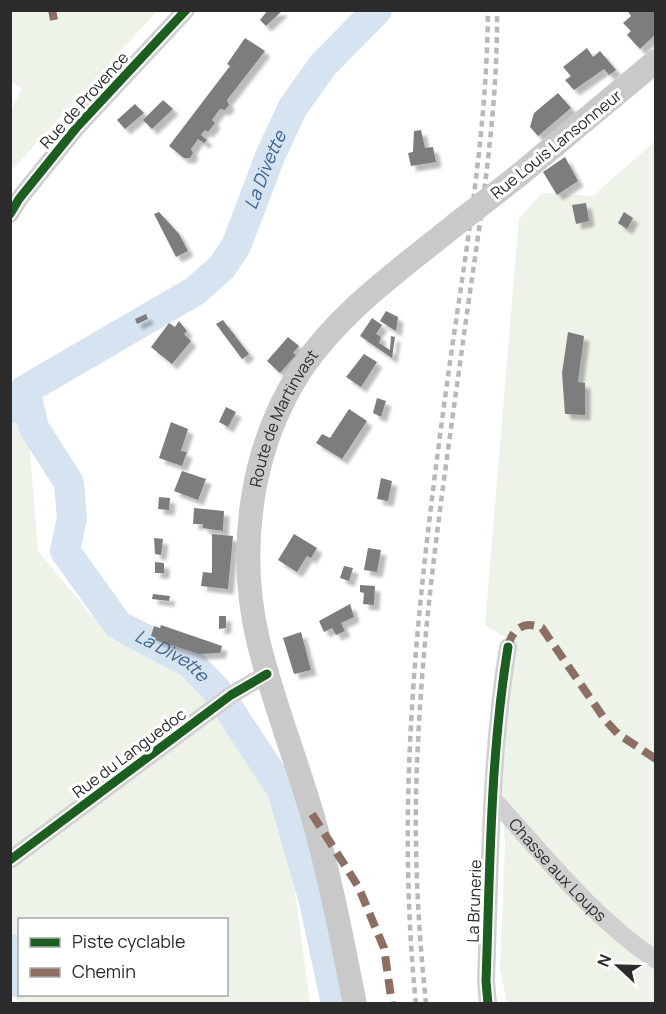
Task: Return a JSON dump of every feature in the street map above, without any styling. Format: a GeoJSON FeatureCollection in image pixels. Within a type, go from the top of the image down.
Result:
{"type":"FeatureCollection","features":[{"type":"Feature","properties":{"kind":"main road","name":"Rue Louis Lansonneur"},"geometry":{"type":"LineString","coordinates":[[455,225],[518,176],[656,61]]}},
{"type":"Feature","properties":{"kind":"main road","name":"Route de Martinvast"},"geometry":{"type":"LineString","coordinates":[[355,1004],[312,814],[267,674],[256,626],[250,582],[249,535],[254,488],[271,428],[301,370],[320,345],[380,285],[455,225]]}},
{"type":"Feature","properties":{"kind":"street","name":"Rue de Provence"},"geometry":{"type":"LineString","coordinates":[[10,214],[19,199],[77,127],[186,10]]}},
{"type":"Feature","properties":{"kind":"street","name":"La Brunerie"},"geometry":{"type":"LineString","coordinates":[[488,1004],[486,981],[493,799],[502,685],[508,647]]}},
{"type":"Feature","properties":{"kind":"street","name":"Rue du Languedoc"},"geometry":{"type":"LineString","coordinates":[[10,860],[231,694],[267,674]]}},
{"type":"Feature","properties":{"kind":"street","name":"Chasse aux Loups"},"geometry":{"type":"LineString","coordinates":[[493,799],[578,894],[630,943],[656,960]]}},
{"type":"Feature","properties":{"kind":"shaded area"},"geometry":{"type":"Polygon","coordinates":[[[11,10],[157,11],[11,171],[11,109],[22,89],[11,81],[11,10]]]}},
{"type":"Feature","properties":{"kind":"shaded area"},"geometry":{"type":"Polygon","coordinates":[[[655,141],[655,1003],[507,1003],[500,970],[505,844],[501,787],[514,642],[485,625],[519,218],[542,193],[593,196],[655,141]]]}},
{"type":"Feature","properties":{"kind":"shaded area"},"geometry":{"type":"Polygon","coordinates":[[[25,390],[38,551],[112,640],[180,667],[232,712],[286,824],[310,1003],[18,1003],[10,983],[10,402],[25,390]]]}},
{"type":"Feature","properties":{"kind":"building"},"geometry":{"type":"Polygon","coordinates":[[[268,10],[283,10],[266,26],[260,20],[268,10]]]}},
{"type":"Feature","properties":{"kind":"building"},"geometry":{"type":"Polygon","coordinates":[[[627,10],[656,10],[656,34],[640,49],[627,35],[631,31],[623,23],[631,16],[627,10]]]}},
{"type":"Feature","properties":{"kind":"building"},"geometry":{"type":"Polygon","coordinates":[[[245,38],[265,51],[227,100],[229,105],[225,110],[220,109],[212,120],[215,123],[208,132],[205,130],[201,135],[207,140],[204,143],[198,139],[191,149],[193,153],[190,158],[184,158],[169,146],[230,66],[227,64],[245,38]]]}},
{"type":"Feature","properties":{"kind":"building"},"geometry":{"type":"Polygon","coordinates":[[[587,48],[593,57],[600,51],[616,70],[609,75],[604,69],[574,90],[565,80],[571,76],[563,67],[587,48]]]}},
{"type":"Feature","properties":{"kind":"building"},"geometry":{"type":"Polygon","coordinates":[[[558,93],[571,108],[538,136],[530,127],[534,113],[558,93]]]}},
{"type":"Feature","properties":{"kind":"building"},"geometry":{"type":"Polygon","coordinates":[[[163,100],[173,109],[152,129],[143,120],[163,100]]]}},
{"type":"Feature","properties":{"kind":"building"},"geometry":{"type":"Polygon","coordinates":[[[135,104],[144,113],[125,129],[117,120],[135,104]]]}},
{"type":"Feature","properties":{"kind":"building"},"geometry":{"type":"Polygon","coordinates":[[[421,130],[425,148],[433,147],[436,162],[411,166],[408,153],[413,152],[414,131],[421,130]]]}},
{"type":"Feature","properties":{"kind":"building"},"geometry":{"type":"Polygon","coordinates":[[[565,157],[578,181],[557,195],[543,172],[565,157]]]}},
{"type":"Feature","properties":{"kind":"building"},"geometry":{"type":"Polygon","coordinates":[[[586,203],[589,221],[576,224],[572,205],[586,203]]]}},
{"type":"Feature","properties":{"kind":"building"},"geometry":{"type":"Polygon","coordinates":[[[159,212],[179,234],[188,251],[176,257],[154,214],[159,212]]]}},
{"type":"Feature","properties":{"kind":"building"},"geometry":{"type":"Polygon","coordinates":[[[624,212],[633,218],[627,229],[618,223],[624,212]]]}},
{"type":"Feature","properties":{"kind":"building"},"geometry":{"type":"Polygon","coordinates":[[[386,311],[398,317],[396,331],[380,321],[386,311]]]}},
{"type":"Feature","properties":{"kind":"building"},"geometry":{"type":"Polygon","coordinates":[[[146,314],[148,319],[137,324],[135,319],[146,314]]]}},
{"type":"Feature","properties":{"kind":"building"},"geometry":{"type":"Polygon","coordinates":[[[372,318],[382,325],[376,334],[381,337],[379,343],[390,350],[391,336],[395,337],[392,358],[360,336],[372,318]]]}},
{"type":"Feature","properties":{"kind":"building"},"geometry":{"type":"Polygon","coordinates":[[[223,320],[249,354],[242,359],[216,324],[223,320]]]}},
{"type":"Feature","properties":{"kind":"building"},"geometry":{"type":"Polygon","coordinates":[[[179,321],[187,331],[184,334],[191,341],[172,364],[151,347],[169,323],[175,327],[179,321]]]}},
{"type":"Feature","properties":{"kind":"building"},"geometry":{"type":"Polygon","coordinates":[[[568,332],[584,336],[578,382],[585,383],[585,415],[565,414],[562,373],[568,332]]]}},
{"type":"Feature","properties":{"kind":"building"},"geometry":{"type":"Polygon","coordinates":[[[288,337],[299,346],[293,353],[296,355],[280,373],[267,361],[288,337]]]}},
{"type":"Feature","properties":{"kind":"building"},"geometry":{"type":"Polygon","coordinates":[[[364,354],[377,362],[361,387],[346,377],[364,354]]]}},
{"type":"Feature","properties":{"kind":"building"},"geometry":{"type":"Polygon","coordinates":[[[377,398],[386,401],[381,417],[373,413],[377,398]]]}},
{"type":"Feature","properties":{"kind":"building"},"geometry":{"type":"Polygon","coordinates":[[[226,407],[236,412],[228,427],[219,422],[226,407]]]}},
{"type":"Feature","properties":{"kind":"building"},"geometry":{"type":"Polygon","coordinates":[[[349,409],[367,421],[342,459],[316,443],[322,434],[330,438],[349,409]]]}},
{"type":"Feature","properties":{"kind":"building"},"geometry":{"type":"Polygon","coordinates":[[[171,422],[188,429],[181,451],[187,452],[182,466],[159,458],[171,422]]]}},
{"type":"Feature","properties":{"kind":"building"},"geometry":{"type":"Polygon","coordinates":[[[182,471],[206,479],[198,500],[174,491],[182,471]]]}},
{"type":"Feature","properties":{"kind":"building"},"geometry":{"type":"Polygon","coordinates":[[[381,478],[392,481],[388,501],[377,499],[381,478]]]}},
{"type":"Feature","properties":{"kind":"building"},"geometry":{"type":"Polygon","coordinates":[[[159,497],[170,498],[169,510],[158,509],[159,497]]]}},
{"type":"Feature","properties":{"kind":"building"},"geometry":{"type":"Polygon","coordinates":[[[194,508],[224,511],[223,531],[203,528],[203,524],[193,524],[194,508]]]}},
{"type":"Feature","properties":{"kind":"building"},"geometry":{"type":"Polygon","coordinates":[[[212,534],[233,536],[228,589],[201,586],[203,572],[212,573],[212,534]]]}},
{"type":"Feature","properties":{"kind":"building"},"geometry":{"type":"Polygon","coordinates":[[[294,534],[317,548],[311,558],[307,556],[297,572],[278,560],[294,534]]]}},
{"type":"Feature","properties":{"kind":"building"},"geometry":{"type":"Polygon","coordinates":[[[154,538],[163,539],[161,555],[155,554],[154,538]]]}},
{"type":"Feature","properties":{"kind":"building"},"geometry":{"type":"Polygon","coordinates":[[[368,548],[381,550],[377,572],[364,570],[368,548]]]}},
{"type":"Feature","properties":{"kind":"building"},"geometry":{"type":"Polygon","coordinates":[[[155,562],[164,563],[164,573],[155,573],[155,562]]]}},
{"type":"Feature","properties":{"kind":"building"},"geometry":{"type":"Polygon","coordinates":[[[344,566],[353,568],[349,581],[340,578],[344,566]]]}},
{"type":"Feature","properties":{"kind":"building"},"geometry":{"type":"Polygon","coordinates":[[[360,585],[375,586],[374,605],[363,604],[364,593],[360,592],[360,585]]]}},
{"type":"Feature","properties":{"kind":"building"},"geometry":{"type":"Polygon","coordinates":[[[153,594],[170,596],[169,601],[152,599],[153,594]]]}},
{"type":"Feature","properties":{"kind":"building"},"geometry":{"type":"Polygon","coordinates":[[[350,604],[354,617],[341,623],[345,631],[336,635],[332,628],[324,632],[319,621],[350,604]]]}},
{"type":"Feature","properties":{"kind":"building"},"geometry":{"type":"Polygon","coordinates":[[[219,616],[226,616],[226,628],[219,629],[219,616]]]}},
{"type":"Feature","properties":{"kind":"building"},"geometry":{"type":"Polygon","coordinates":[[[161,625],[222,646],[220,653],[199,654],[155,640],[156,638],[151,636],[154,626],[160,628],[161,625]]]}},
{"type":"Feature","properties":{"kind":"building"},"geometry":{"type":"Polygon","coordinates":[[[301,632],[311,670],[294,674],[283,638],[301,632]]]}},
{"type":"Feature","properties":{"kind":"waterway","name":"La Divette"},"geometry":{"type":"LineString","coordinates":[[15,408],[25,390],[195,291],[222,267],[236,246],[271,154],[293,107],[323,65],[377,10]]}},
{"type":"Feature","properties":{"kind":"waterway","name":"La Divette"},"geometry":{"type":"LineString","coordinates":[[25,390],[34,428],[69,483],[72,518],[65,551],[118,625],[190,663],[217,691],[282,790],[314,901],[336,1004]]}},
{"type":"Feature","properties":{"kind":"waterway","name":"La Divette"},"geometry":{"type":"LineString","coordinates":[[10,949],[18,976]]}},
{"type":"Feature","properties":{"kind":"railway"},"geometry":{"type":"LineString","coordinates":[[416,1004],[410,924],[408,845],[413,686],[429,527],[480,145],[488,10]]}},
{"type":"Feature","properties":{"kind":"railway"},"geometry":{"type":"LineString","coordinates":[[426,1004],[420,939],[416,841],[421,694],[448,447],[490,138],[497,10]]}},
{"type":"Feature","properties":{"kind":"marked path"},"geometry":{"type":"LineString","coordinates":[[52,10],[54,20]]}},
{"type":"Feature","properties":{"kind":"marked path"},"geometry":{"type":"LineString","coordinates":[[508,647],[512,635],[520,628],[530,625],[542,628],[606,721],[618,734],[656,759]]}},
{"type":"Feature","properties":{"kind":"marked path"},"geometry":{"type":"LineString","coordinates":[[312,814],[358,886],[384,948],[392,1004]]}},
{"type":"Feature","properties":{"kind":"cycle path"},"geometry":{"type":"LineString","coordinates":[[10,214],[19,199],[77,127],[186,10]]}},
{"type":"Feature","properties":{"kind":"cycle path"},"geometry":{"type":"LineString","coordinates":[[488,1004],[486,981],[494,772],[508,647]]}},
{"type":"Feature","properties":{"kind":"cycle path"},"geometry":{"type":"LineString","coordinates":[[10,860],[231,695],[267,674]]}}]}
